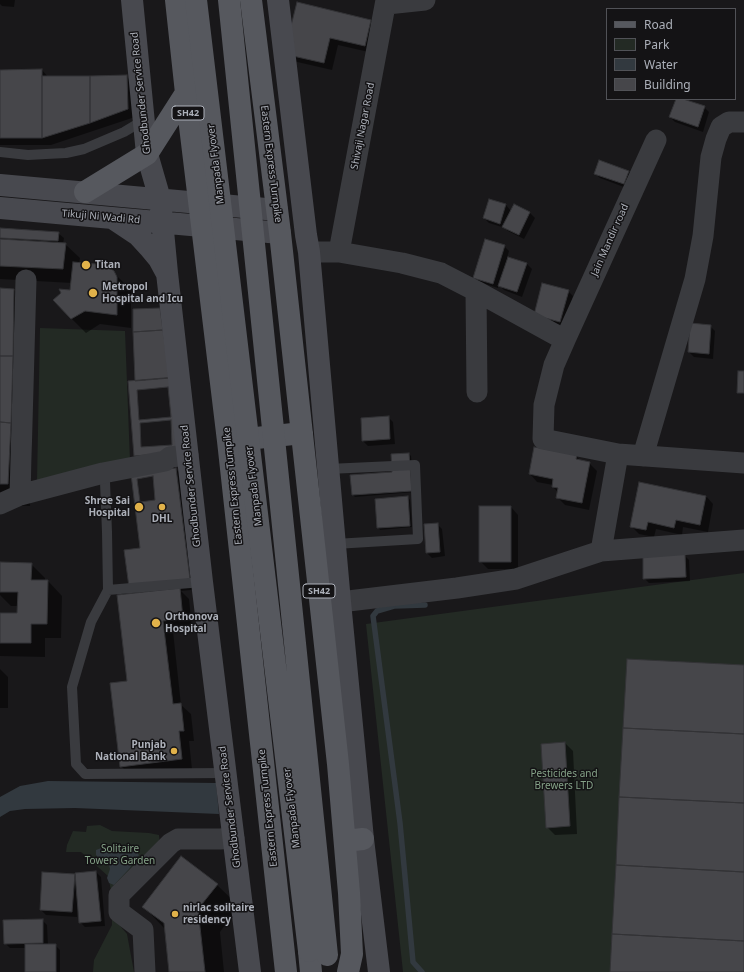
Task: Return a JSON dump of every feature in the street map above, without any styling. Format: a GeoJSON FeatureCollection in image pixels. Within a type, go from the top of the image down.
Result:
{"type":"FeatureCollection","features":[{"type":"Feature","properties":{"kind":"main road","name":"Eastern Express Turnpike"},"geometry":{"type":"LineString","coordinates":[[176,0],[228,441],[286,972]]}},
{"type":"Feature","properties":{"kind":"main road","name":"Manpada Flyover"},"geometry":{"type":"LineString","coordinates":[[196,0],[320,962]]}},
{"type":"Feature","properties":{"kind":"main road","name":"Manpada Flyover"},"geometry":{"type":"LineString","coordinates":[[229,0],[320,962]]}},
{"type":"Feature","properties":{"kind":"main road","name":"Eastern Express Turnpike"},"geometry":{"type":"LineString","coordinates":[[251,0],[280,232],[338,764],[354,840],[349,894],[352,954],[348,972]]}},
{"type":"Feature","properties":{"kind":"main road"},"geometry":{"type":"LineString","coordinates":[[85,192],[147,154],[186,93]]}},
{"type":"Feature","properties":{"kind":"main road"},"geometry":{"type":"LineString","coordinates":[[228,441],[302,433]]}},
{"type":"Feature","properties":{"kind":"street","name":"Ghodbunder Service Road"},"geometry":{"type":"LineString","coordinates":[[132,0],[147,154],[160,199],[202,582],[250,972]]}},
{"type":"Feature","properties":{"kind":"street"},"geometry":{"type":"LineString","coordinates":[[278,0],[309,252],[340,602],[354,840],[379,972]]}},
{"type":"Feature","properties":{"kind":"street"},"geometry":{"type":"LineString","coordinates":[[386,2],[425,0]]}},
{"type":"Feature","properties":{"kind":"street","name":"Shivaji Nagar Road"},"geometry":{"type":"LineString","coordinates":[[339,252],[386,2]]}},
{"type":"Feature","properties":{"kind":"street"},"geometry":{"type":"LineString","coordinates":[[643,456],[695,279],[703,236],[711,156],[716,139],[721,127],[729,122],[744,122]]}},
{"type":"Feature","properties":{"kind":"street","name":"Jain Mandir road"},"geometry":{"type":"LineString","coordinates":[[618,454],[543,439],[544,405],[554,365],[656,140]]}},
{"type":"Feature","properties":{"kind":"street"},"geometry":{"type":"LineString","coordinates":[[0,185],[277,210]]}},
{"type":"Feature","properties":{"kind":"street","name":"Tikuji Ni Wadi Rd"},"geometry":{"type":"LineString","coordinates":[[0,208],[280,232]]}},
{"type":"Feature","properties":{"kind":"street"},"geometry":{"type":"LineString","coordinates":[[112,218],[126,226],[149,247],[159,259],[167,273]]}},
{"type":"Feature","properties":{"kind":"street"},"geometry":{"type":"LineString","coordinates":[[309,252],[339,252],[402,263],[440,273],[476,290],[565,340]]}},
{"type":"Feature","properties":{"kind":"street"},"geometry":{"type":"LineString","coordinates":[[20,495],[26,280]]}},
{"type":"Feature","properties":{"kind":"street"},"geometry":{"type":"LineString","coordinates":[[476,290],[477,392]]}},
{"type":"Feature","properties":{"kind":"street"},"geometry":{"type":"LineString","coordinates":[[601,551],[618,454],[744,463]]}},
{"type":"Feature","properties":{"kind":"street"},"geometry":{"type":"LineString","coordinates":[[0,504],[20,495],[103,473],[165,461],[171,464],[188,459]]}},
{"type":"Feature","properties":{"kind":"street"},"geometry":{"type":"LineString","coordinates":[[340,602],[457,588],[516,579],[601,551],[744,540]]}},
{"type":"Feature","properties":{"kind":"street"},"geometry":{"type":"LineString","coordinates":[[145,972],[143,930],[119,912],[119,895],[171,842],[178,839],[234,838]]}},
{"type":"Feature","properties":{"kind":"lane"},"geometry":{"type":"LineString","coordinates":[[0,152],[28,155],[66,153],[84,150],[124,132],[144,120]]}},
{"type":"Feature","properties":{"kind":"lane"},"geometry":{"type":"LineString","coordinates":[[328,469],[414,465],[418,539],[334,544]]}},
{"type":"Feature","properties":{"kind":"lane"},"geometry":{"type":"LineString","coordinates":[[103,473],[105,482],[108,590],[91,622],[72,687],[76,764],[85,774],[226,773]]}},
{"type":"Feature","properties":{"kind":"lane"},"geometry":{"type":"LineString","coordinates":[[108,590],[202,582]]}},
{"type":"Feature","properties":{"kind":"green space"},"geometry":{"type":"Polygon","coordinates":[[[40,328],[125,331],[130,461],[37,481],[40,328]]]}},
{"type":"Feature","properties":{"kind":"green space","name":"Pesticides and Brewers LTD"},"geometry":{"type":"Polygon","coordinates":[[[744,573],[744,972],[403,972],[366,624],[744,573]]]}},
{"type":"Feature","properties":{"kind":"green space","name":"Solitaire Towers Garden"},"geometry":{"type":"Polygon","coordinates":[[[100,825],[112,831],[159,835],[160,846],[116,921],[127,934],[134,972],[93,972],[94,960],[112,925],[112,895],[108,876],[81,852],[66,852],[67,845],[73,831],[86,832],[87,826],[100,825]]]}},
{"type":"Feature","properties":{"kind":"water"},"geometry":{"type":"Polygon","coordinates":[[[48,781],[216,783],[219,814],[75,808],[25,809],[10,811],[0,817],[0,797],[20,786],[48,781]]]}},
{"type":"Feature","properties":{"kind":"water"},"geometry":{"type":"Polygon","coordinates":[[[104,847],[113,852],[122,853],[130,847],[139,855],[129,869],[114,885],[109,883],[107,878],[110,869],[109,865],[96,855],[96,850],[104,847]]]}},
{"type":"Feature","properties":{"kind":"building"},"geometry":{"type":"Polygon","coordinates":[[[297,2],[371,20],[365,46],[330,38],[324,63],[284,54],[297,2]]]}},
{"type":"Feature","properties":{"kind":"building"},"geometry":{"type":"Polygon","coordinates":[[[42,69],[42,138],[0,138],[0,70],[42,69]]]}},
{"type":"Feature","properties":{"kind":"building"},"geometry":{"type":"Polygon","coordinates":[[[127,75],[128,109],[90,123],[90,76],[127,75]]]}},
{"type":"Feature","properties":{"kind":"building"},"geometry":{"type":"Polygon","coordinates":[[[42,76],[90,76],[90,123],[42,138],[42,76]]]}},
{"type":"Feature","properties":{"kind":"building"},"geometry":{"type":"Polygon","coordinates":[[[676,100],[686,100],[705,106],[698,127],[669,117],[676,100]]]}},
{"type":"Feature","properties":{"kind":"building"},"geometry":{"type":"Polygon","coordinates":[[[599,160],[629,171],[624,184],[594,174],[599,160]]]}},
{"type":"Feature","properties":{"kind":"building"},"geometry":{"type":"Polygon","coordinates":[[[489,199],[506,204],[500,224],[483,218],[489,199]]]}},
{"type":"Feature","properties":{"kind":"building"},"geometry":{"type":"Polygon","coordinates":[[[514,204],[530,212],[519,235],[502,227],[514,204]]]}},
{"type":"Feature","properties":{"kind":"building"},"geometry":{"type":"Polygon","coordinates":[[[0,228],[59,232],[58,241],[0,238],[0,228]]]}},
{"type":"Feature","properties":{"kind":"building"},"geometry":{"type":"Polygon","coordinates":[[[0,239],[66,243],[63,269],[0,266],[0,239]]]}},
{"type":"Feature","properties":{"kind":"building"},"geometry":{"type":"Polygon","coordinates":[[[485,239],[505,245],[493,284],[473,278],[485,239]]]}},
{"type":"Feature","properties":{"kind":"building"},"geometry":{"type":"Polygon","coordinates":[[[508,257],[527,263],[517,292],[498,286],[508,257]]]}},
{"type":"Feature","properties":{"kind":"building"},"geometry":{"type":"Polygon","coordinates":[[[73,262],[96,264],[102,267],[110,268],[114,271],[117,277],[117,315],[85,311],[71,319],[53,300],[61,293],[59,289],[70,290],[73,262]]]}},
{"type":"Feature","properties":{"kind":"building"},"geometry":{"type":"Polygon","coordinates":[[[542,283],[569,290],[560,322],[534,315],[542,283]]]}},
{"type":"Feature","properties":{"kind":"building"},"geometry":{"type":"Polygon","coordinates":[[[0,288],[14,289],[13,356],[0,356],[0,288]]]}},
{"type":"Feature","properties":{"kind":"building"},"geometry":{"type":"Polygon","coordinates":[[[160,308],[163,330],[133,332],[133,309],[160,308]]]}},
{"type":"Feature","properties":{"kind":"building"},"geometry":{"type":"Polygon","coordinates":[[[690,323],[711,325],[709,354],[688,352],[690,323]]]}},
{"type":"Feature","properties":{"kind":"building"},"geometry":{"type":"Polygon","coordinates":[[[163,330],[170,378],[135,381],[133,332],[163,330]]]}},
{"type":"Feature","properties":{"kind":"building"},"geometry":{"type":"Polygon","coordinates":[[[0,356],[13,356],[11,423],[0,422],[0,356]]]}},
{"type":"Feature","properties":{"kind":"building"},"geometry":{"type":"Polygon","coordinates":[[[738,371],[744,371],[744,393],[737,393],[738,371]]]}},
{"type":"Feature","properties":{"kind":"building"},"geometry":{"type":"Polygon","coordinates":[[[176,377],[182,452],[134,456],[128,381],[176,377]]]}},
{"type":"Feature","properties":{"kind":"building"},"geometry":{"type":"Polygon","coordinates":[[[168,387],[171,417],[139,420],[137,390],[168,387]]]}},
{"type":"Feature","properties":{"kind":"building"},"geometry":{"type":"Polygon","coordinates":[[[389,416],[390,439],[362,441],[361,418],[389,416]]]}},
{"type":"Feature","properties":{"kind":"building"},"geometry":{"type":"Polygon","coordinates":[[[171,420],[172,445],[141,447],[140,423],[171,420]]]}},
{"type":"Feature","properties":{"kind":"building"},"geometry":{"type":"Polygon","coordinates":[[[0,422],[11,423],[8,484],[0,484],[0,422]]]}},
{"type":"Feature","properties":{"kind":"building"},"geometry":{"type":"Polygon","coordinates":[[[534,447],[577,455],[576,459],[590,462],[582,503],[556,498],[558,488],[552,487],[553,479],[529,474],[534,447]]]}},
{"type":"Feature","properties":{"kind":"building"},"geometry":{"type":"Polygon","coordinates":[[[409,453],[412,491],[352,495],[350,475],[392,472],[391,454],[409,453]]]}},
{"type":"Feature","properties":{"kind":"building"},"geometry":{"type":"Polygon","coordinates":[[[176,468],[190,579],[129,587],[124,550],[140,548],[131,474],[176,468]]]}},
{"type":"Feature","properties":{"kind":"building"},"geometry":{"type":"Polygon","coordinates":[[[153,476],[155,500],[140,502],[137,479],[153,476]]]}},
{"type":"Feature","properties":{"kind":"building"},"geometry":{"type":"Polygon","coordinates":[[[639,482],[706,496],[700,525],[676,520],[674,528],[648,522],[646,530],[630,527],[639,482]]]}},
{"type":"Feature","properties":{"kind":"building"},"geometry":{"type":"Polygon","coordinates":[[[408,496],[410,526],[377,528],[375,499],[408,496]]]}},
{"type":"Feature","properties":{"kind":"building"},"geometry":{"type":"Polygon","coordinates":[[[479,506],[511,506],[511,562],[479,562],[479,506]]]}},
{"type":"Feature","properties":{"kind":"building"},"geometry":{"type":"Polygon","coordinates":[[[438,523],[440,552],[426,553],[424,524],[438,523]]]}},
{"type":"Feature","properties":{"kind":"building"},"geometry":{"type":"Polygon","coordinates":[[[685,554],[686,577],[643,579],[643,556],[685,554]]]}},
{"type":"Feature","properties":{"kind":"building"},"geometry":{"type":"Polygon","coordinates":[[[0,562],[32,563],[31,580],[48,580],[47,624],[31,624],[31,643],[0,643],[0,613],[17,613],[18,592],[0,592],[0,562]]]}},
{"type":"Feature","properties":{"kind":"building"},"geometry":{"type":"Polygon","coordinates":[[[180,588],[183,619],[163,621],[173,704],[181,703],[184,731],[179,731],[182,759],[120,767],[110,683],[127,681],[117,595],[180,588]]]}},
{"type":"Feature","properties":{"kind":"building"},"geometry":{"type":"Polygon","coordinates":[[[627,659],[744,665],[744,734],[623,728],[627,659]]]}},
{"type":"Feature","properties":{"kind":"building"},"geometry":{"type":"Polygon","coordinates":[[[623,728],[744,734],[744,803],[619,797],[623,728]]]}},
{"type":"Feature","properties":{"kind":"building"},"geometry":{"type":"Polygon","coordinates":[[[565,742],[570,826],[546,828],[541,744],[565,742]]]}},
{"type":"Feature","properties":{"kind":"building"},"geometry":{"type":"Polygon","coordinates":[[[619,797],[744,803],[744,872],[616,865],[619,797]]]}},
{"type":"Feature","properties":{"kind":"building","name":"nirlac soiltaire residency"},"geometry":{"type":"Polygon","coordinates":[[[181,856],[218,884],[198,909],[205,972],[169,972],[164,923],[142,907],[181,856]]]}},
{"type":"Feature","properties":{"kind":"building"},"geometry":{"type":"Polygon","coordinates":[[[616,865],[744,872],[744,941],[612,934],[616,865]]]}},
{"type":"Feature","properties":{"kind":"building"},"geometry":{"type":"Polygon","coordinates":[[[96,871],[101,921],[79,923],[75,873],[96,871]]]}},
{"type":"Feature","properties":{"kind":"building"},"geometry":{"type":"Polygon","coordinates":[[[42,872],[75,874],[72,912],[40,910],[42,872]]]}},
{"type":"Feature","properties":{"kind":"building"},"geometry":{"type":"Polygon","coordinates":[[[43,919],[43,943],[4,944],[3,920],[43,919]]]}},
{"type":"Feature","properties":{"kind":"building"},"geometry":{"type":"Polygon","coordinates":[[[612,934],[744,941],[744,972],[610,972],[612,934]]]}},
{"type":"Feature","properties":{"kind":"building"},"geometry":{"type":"Polygon","coordinates":[[[25,944],[56,944],[56,972],[25,972],[25,944]]]}},
{"type":"Feature","properties":{"kind":"waterway"},"geometry":{"type":"LineString","coordinates":[[422,972],[413,962],[400,823],[373,616],[377,611],[394,606],[425,605]]}},
{"type":"Feature","properties":{"kind":"place","name":"Titan"},"geometry":{"type":"Point","coordinates":[86,265]}},
{"type":"Feature","properties":{"kind":"place","name":"Metropol Hospital and Icu"},"geometry":{"type":"Point","coordinates":[93,293]}},
{"type":"Feature","properties":{"kind":"place","name":"Shree Sai Hospital"},"geometry":{"type":"Point","coordinates":[139,507]}},
{"type":"Feature","properties":{"kind":"place","name":"DHL"},"geometry":{"type":"Point","coordinates":[162,507]}},
{"type":"Feature","properties":{"kind":"place","name":"Orthonova Hospital"},"geometry":{"type":"Point","coordinates":[156,623]}},
{"type":"Feature","properties":{"kind":"place","name":"Punjab National Bank"},"geometry":{"type":"Point","coordinates":[174,751]}},
{"type":"Feature","properties":{"kind":"place","name":"nirlac soiltaire residency"},"geometry":{"type":"Point","coordinates":[175,914]}}]}
